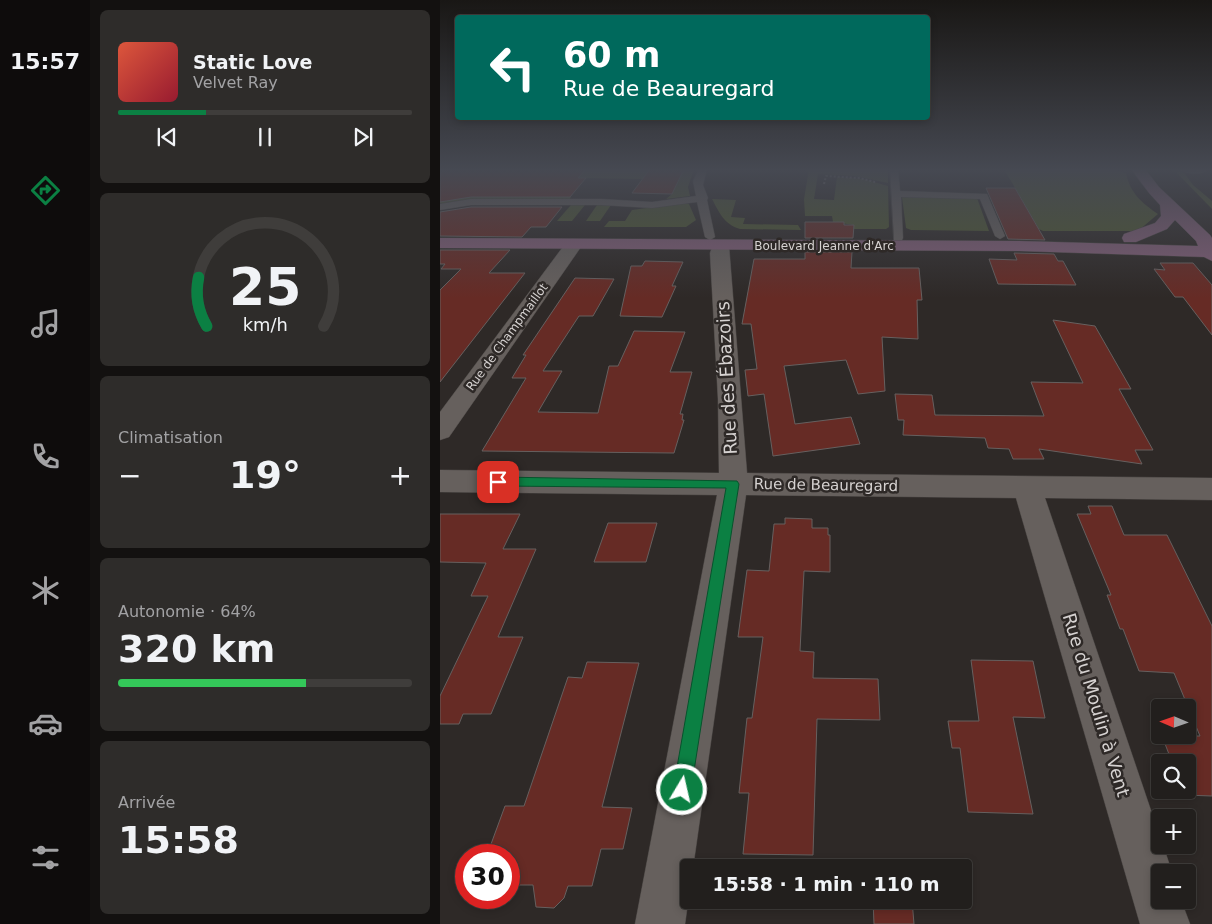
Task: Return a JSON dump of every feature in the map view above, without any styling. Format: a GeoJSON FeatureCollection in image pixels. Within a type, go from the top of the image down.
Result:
{"type":"FeatureCollection","features":[{"type":"Feature","properties":{"kind":"main road"},"geometry":{"type":"LineString","coordinates":[[1130,238],[1161,226],[1168,217],[1168,212]]}},
{"type":"Feature","properties":{"kind":"main road"},"geometry":{"type":"LineString","coordinates":[[1176,212],[1210,247]]}},
{"type":"Feature","properties":{"kind":"main road","name":"Boulevard Jeanne d'Arc"},"geometry":{"type":"LineString","coordinates":[[440,234],[715,241],[1210,247]]}},
{"type":"Feature","properties":{"kind":"main road","name":"Boulevard Jeanne d'Arc"},"geometry":{"type":"LineString","coordinates":[[440,242],[574,244],[1000,236],[1130,238],[1210,247]]}},
{"type":"Feature","properties":{"kind":"street","name":"Rue des Ébazoirs"},"geometry":{"type":"LineString","coordinates":[[660,924],[733,484],[730,399],[719,253],[715,241]]}},
{"type":"Feature","properties":{"kind":"street","name":"Rue de Champmaillot"},"geometry":{"type":"LineString","coordinates":[[440,431],[574,244]]}},
{"type":"Feature","properties":{"kind":"street","name":"Rue de Beauregard"},"geometry":{"type":"LineString","coordinates":[[440,481],[1212,489]]}},
{"type":"Feature","properties":{"kind":"street","name":"Rue du Moulin à Vent"},"geometry":{"type":"LineString","coordinates":[[1027,487],[1165,924]]}},
{"type":"Feature","properties":{"kind":"lane"},"geometry":{"type":"LineString","coordinates":[[707,212],[715,241]]}},
{"type":"Feature","properties":{"kind":"lane"},"geometry":{"type":"LineString","coordinates":[[897,212],[898,238]]}},
{"type":"Feature","properties":{"kind":"lane"},"geometry":{"type":"LineString","coordinates":[[990,212],[1000,236]]}},
{"type":"Feature","properties":{"kind":"green space"},"geometry":{"type":"Polygon","coordinates":[[[565,212],[579,212],[572,221],[557,221],[565,212]]]}},
{"type":"Feature","properties":{"kind":"green space"},"geometry":{"type":"Polygon","coordinates":[[[592,212],[606,212],[600,221],[586,221],[592,212]]]}},
{"type":"Feature","properties":{"kind":"green space"},"geometry":{"type":"Polygon","coordinates":[[[631,212],[693,212],[696,220],[686,227],[604,227],[609,221],[625,221],[631,212]]]}},
{"type":"Feature","properties":{"kind":"green space"},"geometry":{"type":"Polygon","coordinates":[[[719,212],[732,212],[731,217],[745,218],[743,224],[798,225],[801,230],[740,229],[726,221],[719,212]]]}},
{"type":"Feature","properties":{"kind":"green space"},"geometry":{"type":"Polygon","coordinates":[[[805,212],[889,212],[889,227],[886,229],[854,229],[854,225],[833,222],[832,216],[805,216],[805,212]]]}},
{"type":"Feature","properties":{"kind":"green space"},"geometry":{"type":"Polygon","coordinates":[[[904,212],[982,212],[989,231],[911,230],[906,228],[904,212]]]}},
{"type":"Feature","properties":{"kind":"green space"},"geometry":{"type":"Polygon","coordinates":[[[1029,212],[1155,212],[1158,214],[1138,231],[1043,231],[1039,229],[1029,212]]]}},
{"type":"Feature","properties":{"kind":"building"},"geometry":{"type":"Polygon","coordinates":[[[440,212],[558,212],[546,227],[531,227],[522,237],[440,236],[440,212]]]}},
{"type":"Feature","properties":{"kind":"building"},"geometry":{"type":"Polygon","coordinates":[[[996,212],[1029,212],[1045,240],[1008,239],[996,212]]]}},
{"type":"Feature","properties":{"kind":"building"},"geometry":{"type":"Polygon","coordinates":[[[805,222],[844,222],[844,225],[854,225],[853,238],[805,238],[805,222]]]}},
{"type":"Feature","properties":{"kind":"building"},"geometry":{"type":"Polygon","coordinates":[[[440,250],[510,250],[489,273],[525,273],[440,382],[440,290],[461,269],[441,269],[445,264],[440,264],[440,250]]]}},
{"type":"Feature","properties":{"kind":"building"},"geometry":{"type":"Polygon","coordinates":[[[805,252],[852,252],[851,268],[919,268],[922,300],[917,300],[918,339],[882,337],[885,391],[858,394],[846,360],[784,366],[795,424],[851,417],[860,444],[773,456],[764,394],[748,396],[745,370],[757,369],[751,324],[742,324],[754,259],[805,259],[805,252]]]}},
{"type":"Feature","properties":{"kind":"building"},"geometry":{"type":"Polygon","coordinates":[[[1014,253],[1054,254],[1058,261],[1063,261],[1076,285],[998,284],[989,259],[1017,260],[1014,253]]]}},
{"type":"Feature","properties":{"kind":"building"},"geometry":{"type":"Polygon","coordinates":[[[645,261],[683,262],[672,286],[676,286],[662,317],[620,316],[631,266],[642,266],[645,261]]]}},
{"type":"Feature","properties":{"kind":"building"},"geometry":{"type":"Polygon","coordinates":[[[1160,263],[1193,263],[1212,285],[1212,335],[1183,297],[1175,297],[1154,269],[1165,270],[1160,263]]]}},
{"type":"Feature","properties":{"kind":"building"},"geometry":{"type":"Polygon","coordinates":[[[575,278],[614,279],[593,316],[579,316],[543,371],[562,371],[538,412],[598,413],[609,366],[618,366],[634,331],[685,332],[670,372],[692,372],[680,414],[683,414],[682,420],[684,420],[674,453],[482,451],[526,378],[512,378],[526,355],[523,355],[575,278]]]}},
{"type":"Feature","properties":{"kind":"building"},"geometry":{"type":"Polygon","coordinates":[[[1053,320],[1095,326],[1131,389],[1119,389],[1153,450],[1135,450],[1142,464],[1039,449],[1044,459],[1013,459],[1009,449],[988,448],[985,438],[903,435],[904,420],[898,420],[895,394],[932,395],[935,415],[1044,416],[1031,382],[1083,383],[1053,320]]]}},
{"type":"Feature","properties":{"kind":"building"},"geometry":{"type":"Polygon","coordinates":[[[1088,506],[1112,506],[1124,535],[1167,535],[1212,626],[1212,796],[1196,795],[1196,754],[1169,754],[1165,744],[1196,744],[1196,736],[1200,736],[1196,726],[1196,699],[1185,699],[1174,673],[1139,671],[1123,629],[1120,629],[1107,595],[1111,595],[1077,514],[1091,514],[1088,506]]]}},
{"type":"Feature","properties":{"kind":"building"},"geometry":{"type":"Polygon","coordinates":[[[440,514],[520,514],[503,549],[536,549],[498,637],[523,637],[491,714],[463,714],[459,724],[440,724],[440,696],[488,596],[471,596],[486,563],[440,562],[440,514]]]}},
{"type":"Feature","properties":{"kind":"building"},"geometry":{"type":"Polygon","coordinates":[[[785,518],[812,519],[812,528],[828,528],[828,535],[830,535],[830,572],[804,571],[800,651],[814,652],[813,678],[878,679],[880,720],[817,719],[813,855],[743,854],[749,793],[739,793],[747,718],[752,718],[763,637],[738,637],[747,570],[769,571],[774,524],[785,524],[785,518]]]}},
{"type":"Feature","properties":{"kind":"building"},"geometry":{"type":"Polygon","coordinates":[[[608,523],[657,523],[646,562],[594,562],[608,523]]]}},
{"type":"Feature","properties":{"kind":"building"},"geometry":{"type":"Polygon","coordinates":[[[971,660],[1033,661],[1045,718],[1013,717],[1033,814],[968,812],[960,748],[952,748],[948,721],[979,721],[971,660]]]}},
{"type":"Feature","properties":{"kind":"building"},"geometry":{"type":"Polygon","coordinates":[[[587,662],[639,663],[602,807],[632,808],[623,849],[601,849],[592,886],[568,886],[564,898],[554,908],[536,907],[533,885],[520,885],[520,844],[491,844],[505,806],[524,806],[568,677],[582,678],[587,662]]]}},
{"type":"Feature","properties":{"kind":"building"},"geometry":{"type":"Polygon","coordinates":[[[873,909],[913,909],[914,924],[874,924],[873,909]]]}},
{"type":"Feature","properties":{"kind":"route"},"geometry":{"type":"LineString","coordinates":[[498,482],[733,484],[682,790]]}}]}
